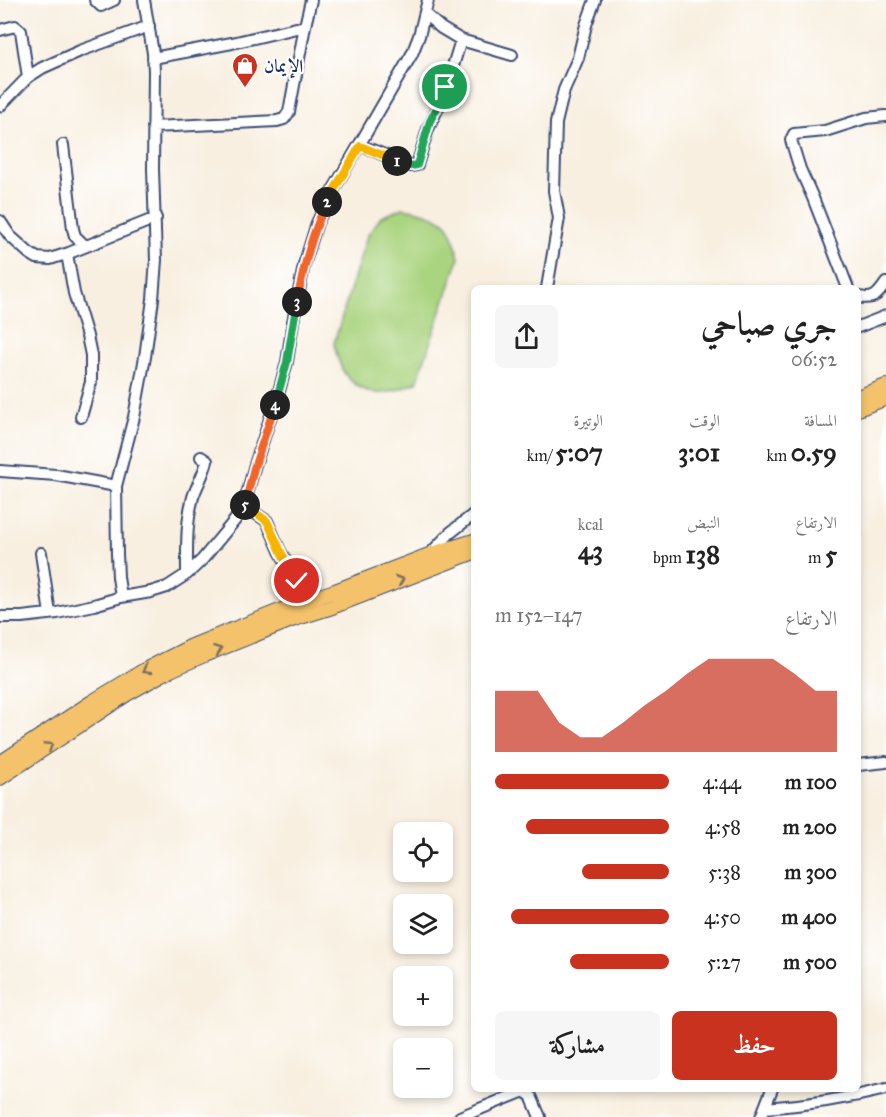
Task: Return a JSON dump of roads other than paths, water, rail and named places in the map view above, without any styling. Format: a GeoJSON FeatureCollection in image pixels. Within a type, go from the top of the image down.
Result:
{"type":"FeatureCollection","features":[{"type":"Feature","properties":{"kind":"main road"},"geometry":{"type":"LineString","coordinates":[[861,396],[886,386]]}},
{"type":"Feature","properties":{"kind":"main road"},"geometry":{"type":"LineString","coordinates":[[861,408],[886,398]]}},
{"type":"Feature","properties":{"kind":"main road"},"geometry":{"type":"LineString","coordinates":[[0,763],[92,702],[192,646],[307,600],[429,555],[471,543]]}},
{"type":"Feature","properties":{"kind":"main road"},"geometry":{"type":"LineString","coordinates":[[0,778],[128,694],[174,668],[294,619],[471,553]]}},
{"type":"Feature","properties":{"kind":"street"},"geometry":{"type":"LineString","coordinates":[[95,0],[101,6],[114,0]]}},
{"type":"Feature","properties":{"kind":"street"},"geometry":{"type":"LineString","coordinates":[[122,597],[118,577],[116,486],[134,417],[148,341],[156,260],[153,58],[144,0]]}},
{"type":"Feature","properties":{"kind":"street"},"geometry":{"type":"LineString","coordinates":[[153,127],[284,119],[289,112],[311,0]]}},
{"type":"Feature","properties":{"kind":"street"},"geometry":{"type":"LineString","coordinates":[[0,617],[50,614],[160,590],[187,574],[212,550],[244,506],[287,362],[308,249],[317,223],[332,192],[412,54],[428,0]]}},
{"type":"Feature","properties":{"kind":"street"},"geometry":{"type":"LineString","coordinates":[[548,285],[559,218],[554,191],[556,123],[564,90],[578,58],[595,0]]}},
{"type":"Feature","properties":{"kind":"street"},"geometry":{"type":"LineString","coordinates":[[425,14],[441,28],[461,40],[512,55]]}},
{"type":"Feature","properties":{"kind":"street"},"geometry":{"type":"LineString","coordinates":[[0,30],[15,26],[21,30],[28,77]]}},
{"type":"Feature","properties":{"kind":"street"},"geometry":{"type":"LineString","coordinates":[[0,106],[28,77],[42,68],[149,26]]}},
{"type":"Feature","properties":{"kind":"street"},"geometry":{"type":"LineString","coordinates":[[153,58],[305,26]]}},
{"type":"Feature","properties":{"kind":"street"},"geometry":{"type":"LineString","coordinates":[[360,146],[411,166],[417,165],[428,129],[444,95],[461,40]]}},
{"type":"Feature","properties":{"kind":"street"},"geometry":{"type":"LineString","coordinates":[[847,285],[790,140],[794,134],[798,133],[825,131],[866,118],[886,116]]}},
{"type":"Feature","properties":{"kind":"street"},"geometry":{"type":"LineString","coordinates":[[63,145],[73,229],[75,236],[85,246]]}},
{"type":"Feature","properties":{"kind":"street"},"geometry":{"type":"LineString","coordinates":[[0,221],[15,241],[29,253],[37,258],[50,259],[156,218]]}},
{"type":"Feature","properties":{"kind":"street"},"geometry":{"type":"LineString","coordinates":[[67,254],[74,293],[91,355],[91,382],[81,417]]}},
{"type":"Feature","properties":{"kind":"street"},"geometry":{"type":"LineString","coordinates":[[861,297],[872,298],[880,293],[886,283]]}},
{"type":"Feature","properties":{"kind":"street"},"geometry":{"type":"LineString","coordinates":[[861,326],[886,316]]}},
{"type":"Feature","properties":{"kind":"street"},"geometry":{"type":"LineString","coordinates":[[187,574],[187,540],[191,504],[207,461],[201,457]]}},
{"type":"Feature","properties":{"kind":"street"},"geometry":{"type":"LineString","coordinates":[[0,471],[56,475],[116,486]]}},
{"type":"Feature","properties":{"kind":"street"},"geometry":{"type":"LineString","coordinates":[[244,506],[267,521],[307,600]]}},
{"type":"Feature","properties":{"kind":"street"},"geometry":{"type":"LineString","coordinates":[[429,555],[450,533],[471,516]]}},
{"type":"Feature","properties":{"kind":"street"},"geometry":{"type":"LineString","coordinates":[[41,553],[50,614]]}},
{"type":"Feature","properties":{"kind":"street"},"geometry":{"type":"LineString","coordinates":[[861,765],[886,762]]}},
{"type":"Feature","properties":{"kind":"street"},"geometry":{"type":"LineString","coordinates":[[763,1112],[886,1089]]}},
{"type":"Feature","properties":{"kind":"street"},"geometry":{"type":"LineString","coordinates":[[460,1117],[522,1092]]}},
{"type":"Feature","properties":{"kind":"street"},"geometry":{"type":"LineString","coordinates":[[527,1092],[540,1117]]}},
{"type":"Feature","properties":{"kind":"street"},"geometry":{"type":"LineString","coordinates":[[763,1112],[771,1092]]}},
{"type":"Feature","properties":{"kind":"place","name":"الإيمان"},"geometry":{"type":"Point","coordinates":[245,89]}}]}
